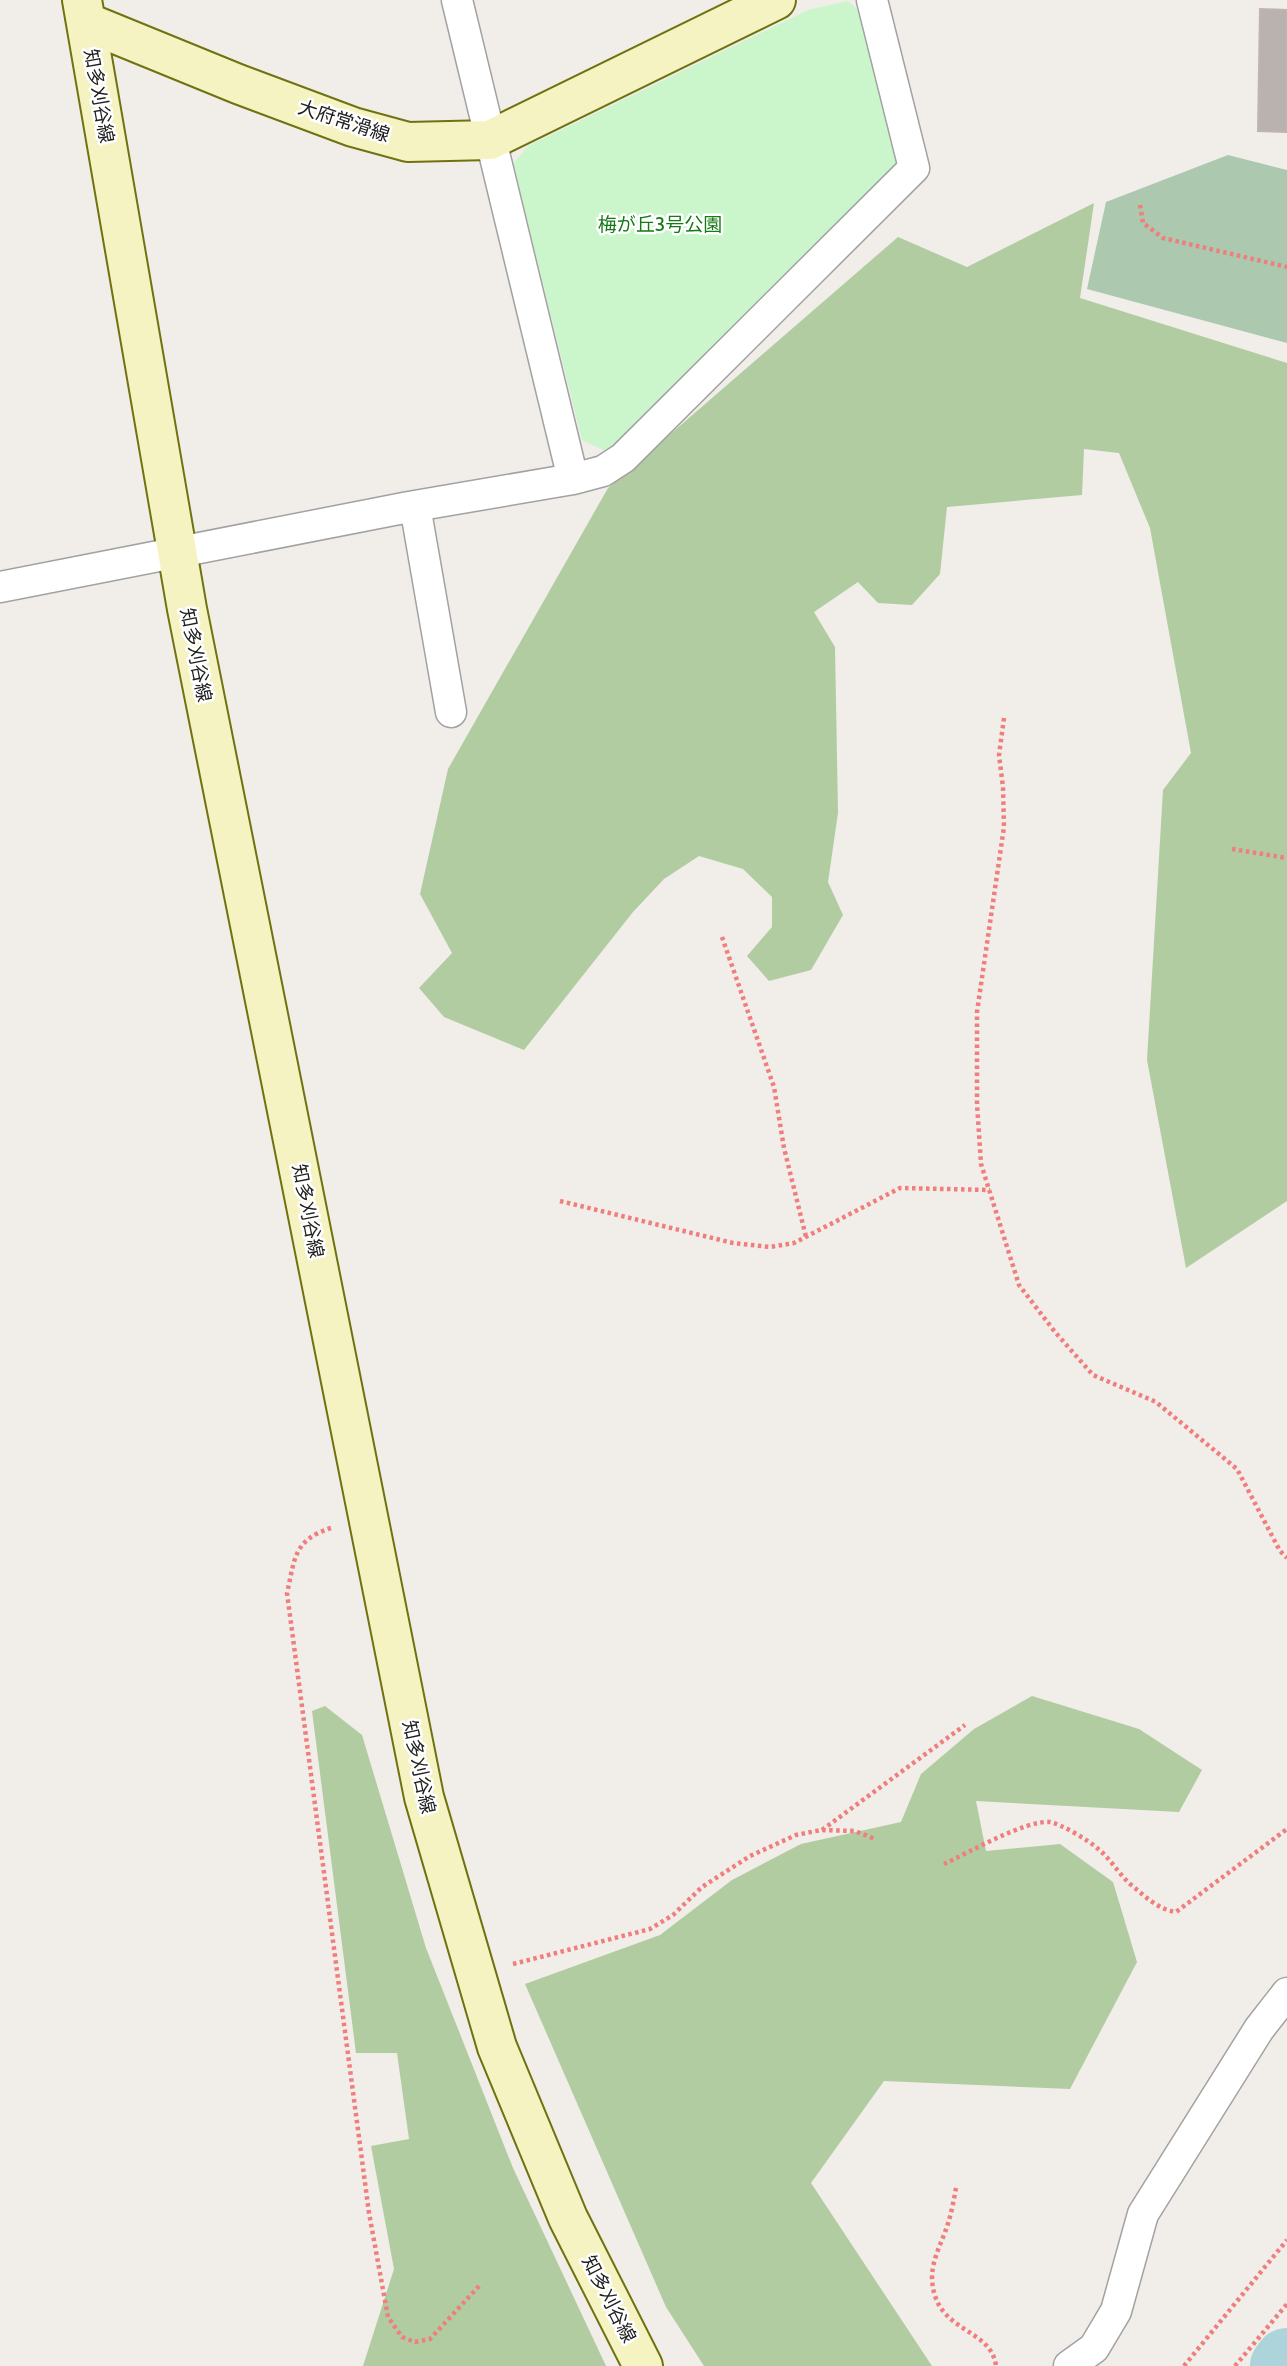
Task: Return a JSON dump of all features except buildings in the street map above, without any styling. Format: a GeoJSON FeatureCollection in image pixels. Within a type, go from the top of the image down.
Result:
{"type":"FeatureCollection","features":[{"type":"Feature","properties":{"kind":"street"},"geometry":{"type":"LineString","coordinates":[[457,0],[573,479]]}},
{"type":"Feature","properties":{"kind":"street","name":"大府常滑線"},"geometry":{"type":"LineString","coordinates":[[84,11],[238,84],[353,127],[408,142],[490,140],[776,0]]}},
{"type":"Feature","properties":{"kind":"street"},"geometry":{"type":"LineString","coordinates":[[0,587],[415,506],[573,479],[603,471],[623,458],[914,168],[872,0]]}},
{"type":"Feature","properties":{"kind":"street","name":"知多刈谷線"},"geometry":{"type":"LineString","coordinates":[[84,11],[177,554],[424,1797],[497,2047],[568,2218],[643,2366]]}},
{"type":"Feature","properties":{"kind":"street"},"geometry":{"type":"LineString","coordinates":[[415,506],[451,712]]}},
{"type":"Feature","properties":{"kind":"street"},"geometry":{"type":"LineString","coordinates":[[1069,2366],[1094,2348],[1116,2311],[1143,2214],[1259,2029],[1287,1993]]}},
{"type":"Feature","properties":{"kind":"path"},"geometry":{"type":"LineString","coordinates":[[1140,205],[1143,223],[1163,238],[1287,267]]}},
{"type":"Feature","properties":{"kind":"path"},"geometry":{"type":"LineString","coordinates":[[1004,718],[999,755],[1004,827],[977,1012],[977,1104],[981,1164],[1019,1285],[1093,1375],[1156,1402],[1237,1469],[1280,1551],[1287,1558]]}},
{"type":"Feature","properties":{"kind":"path"},"geometry":{"type":"LineString","coordinates":[[1232,849],[1287,858]]}},
{"type":"Feature","properties":{"kind":"path"},"geometry":{"type":"LineString","coordinates":[[722,937],[774,1087],[784,1148],[806,1237]]}},
{"type":"Feature","properties":{"kind":"path"},"geometry":{"type":"LineString","coordinates":[[560,1201],[733,1243],[769,1247],[794,1243],[900,1188],[990,1190]]}},
{"type":"Feature","properties":{"kind":"path"},"geometry":{"type":"LineString","coordinates":[[370,1524],[329,1528],[309,1538],[296,1552],[287,1594],[369,2213],[388,2317],[402,2337],[415,2342],[430,2339],[480,2285]]}},
{"type":"Feature","properties":{"kind":"path"},"geometry":{"type":"LineString","coordinates":[[821,1830],[965,1725]]}},
{"type":"Feature","properties":{"kind":"path"},"geometry":{"type":"LineString","coordinates":[[944,1864],[1022,1827],[1050,1822],[1098,1848],[1125,1879],[1149,1900],[1164,1910],[1176,1912],[1287,1829]]}},
{"type":"Feature","properties":{"kind":"path"},"geometry":{"type":"LineString","coordinates":[[475,1973],[650,1930],[673,1915],[702,1887],[750,1856],[796,1835],[821,1830],[855,1831],[876,1839]]}},
{"type":"Feature","properties":{"kind":"path"},"geometry":{"type":"LineString","coordinates":[[956,2188],[949,2221],[937,2250],[932,2275],[934,2293],[944,2312],[957,2325],[987,2344],[994,2354],[996,2366]]}},
{"type":"Feature","properties":{"kind":"path"},"geometry":{"type":"LineString","coordinates":[[1184,2366],[1287,2240]]}},
{"type":"Feature","properties":{"kind":"path"},"geometry":{"type":"LineString","coordinates":[[1235,2366],[1287,2304]]}},
{"type":"Feature","properties":{"kind":"green space","name":"梅が丘3号公園"},"geometry":{"type":"Polygon","coordinates":[[[848,1],[862,13],[900,152],[898,170],[608,452],[582,440],[513,164],[528,146],[808,10],[848,1]]]}},
{"type":"Feature","properties":{"kind":"green space"},"geometry":{"type":"Polygon","coordinates":[[[1228,155],[1287,170],[1287,343],[1087,289],[1106,202],[1228,155]]]}},
{"type":"Feature","properties":{"kind":"green space"},"geometry":{"type":"Polygon","coordinates":[[[1094,203],[1080,298],[1287,363],[1287,1201],[1186,1268],[1147,1060],[1163,790],[1191,753],[1150,528],[1119,453],[1084,449],[1082,495],[947,507],[940,574],[912,605],[878,603],[858,582],[814,612],[835,647],[838,813],[828,882],[843,915],[811,970],[769,981],[747,956],[772,927],[772,897],[743,869],[699,856],[664,879],[633,912],[524,1050],[444,1017],[419,988],[452,953],[420,894],[448,769],[608,488],[898,237],[967,267],[1094,203]]]}},
{"type":"Feature","properties":{"kind":"green space"},"geometry":{"type":"Polygon","coordinates":[[[1032,1696],[1139,1729],[1202,1770],[1179,1812],[976,1801],[986,1851],[1060,1844],[1113,1882],[1137,1962],[1070,2089],[884,2081],[811,2183],[932,2366],[704,2366],[666,2307],[525,1984],[660,1935],[732,1880],[801,1844],[901,1822],[921,1774],[974,1729],[1032,1696]]]}},
{"type":"Feature","properties":{"kind":"green space"},"geometry":{"type":"Polygon","coordinates":[[[325,1706],[362,1735],[426,1948],[513,2168],[606,2366],[363,2366],[394,2269],[371,2146],[409,2139],[397,2053],[356,2053],[312,1711],[325,1706]]]}},
{"type":"Feature","properties":{"kind":"waterway"},"geometry":{"type":"LineString","coordinates":[[1283,2366],[1287,2361]]}}]}
